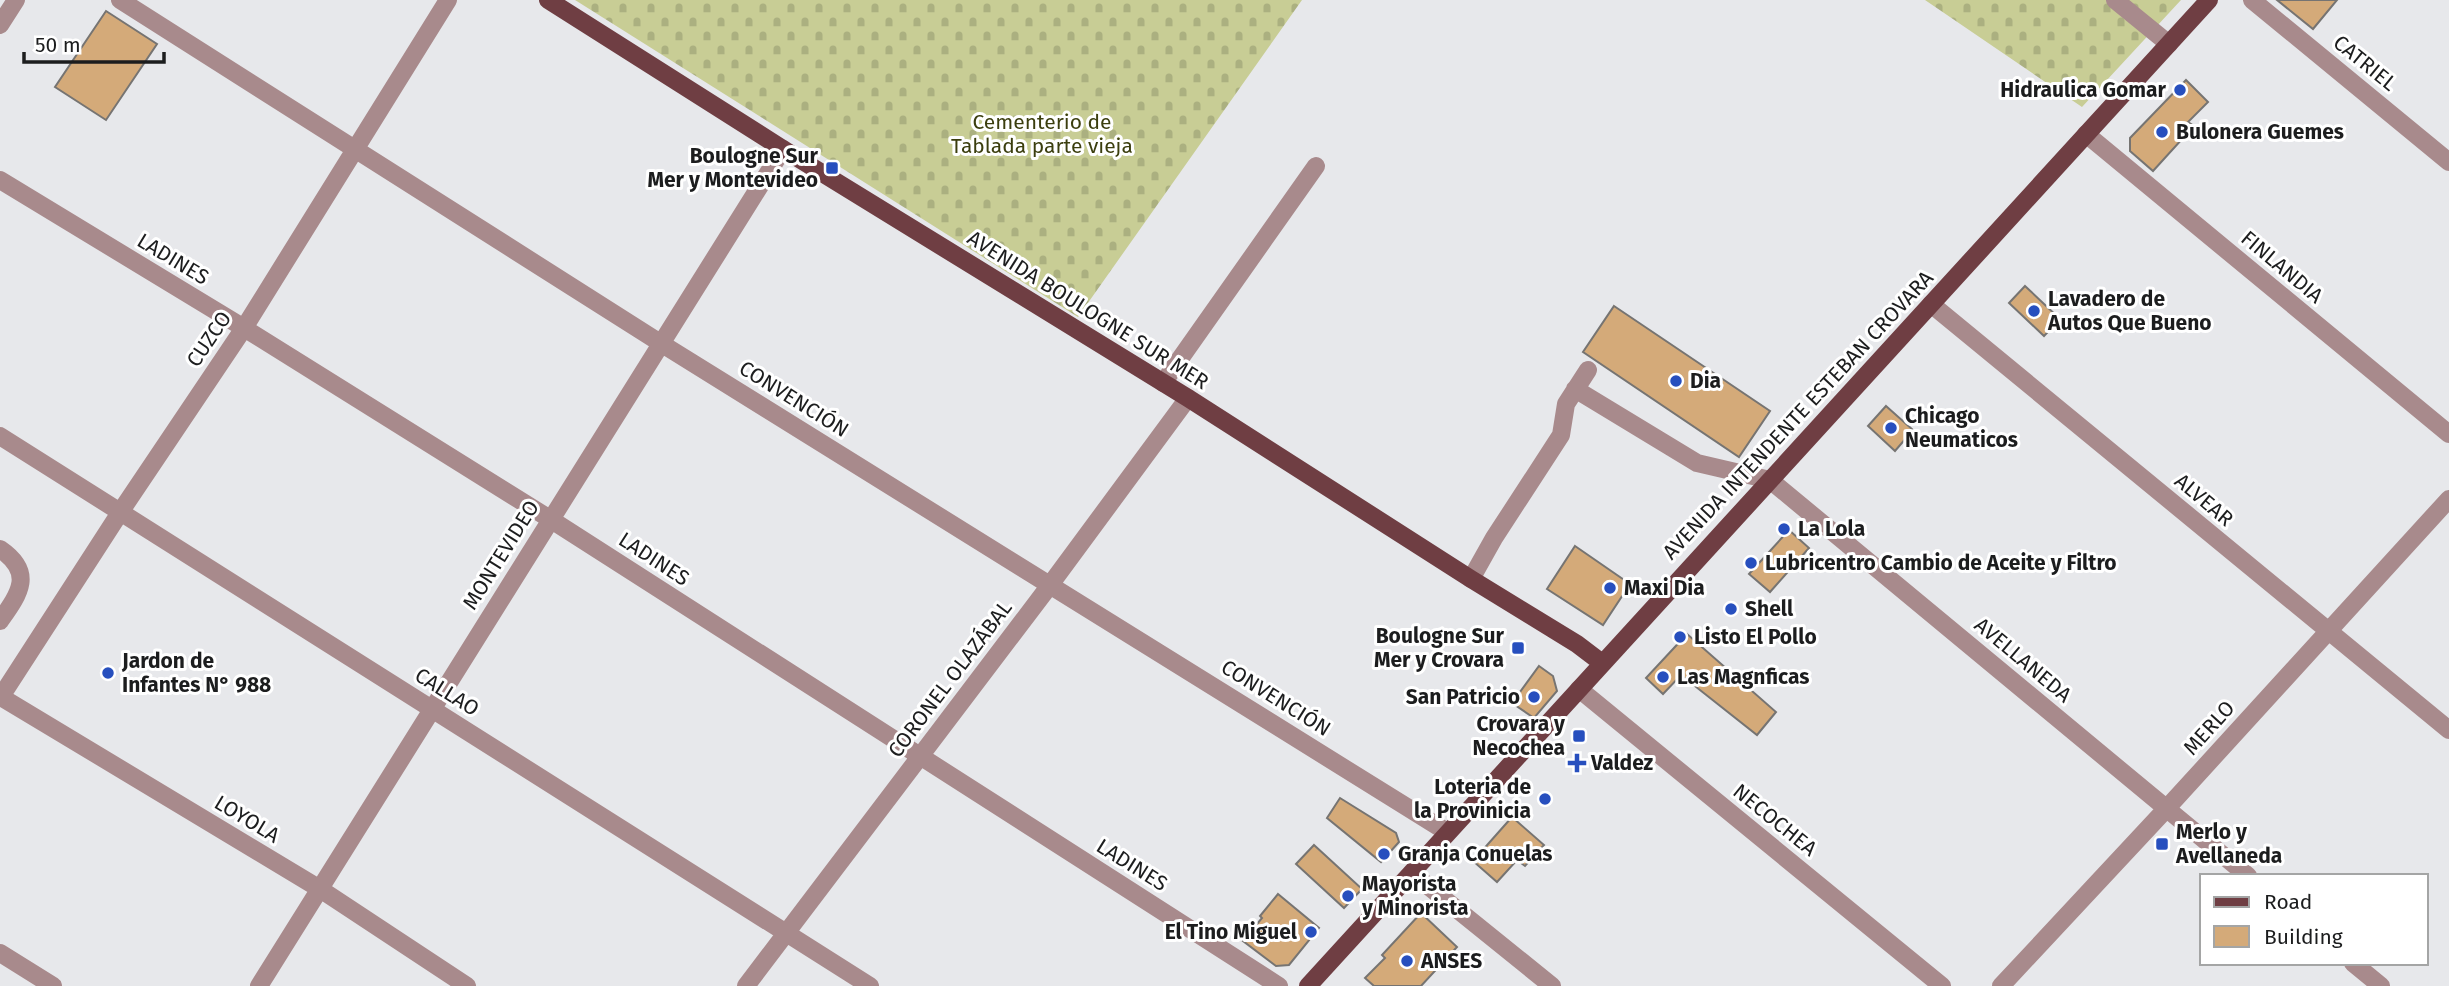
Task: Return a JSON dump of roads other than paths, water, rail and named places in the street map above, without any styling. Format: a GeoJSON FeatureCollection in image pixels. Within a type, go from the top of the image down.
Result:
{"type":"FeatureCollection","features":[{"type":"Feature","properties":{"kind":"main road","name":"AVENIDA BOULOGNE SUR MER"},"geometry":{"type":"LineString","coordinates":[[548,0],[783,149],[1188,398],[1577,644],[1602,663]]}},
{"type":"Feature","properties":{"kind":"main road","name":"AVENIDA INTENDENTE ESTEBAN CROVARA"},"geometry":{"type":"LineString","coordinates":[[1308,986],[2209,0]]}},
{"type":"Feature","properties":{"kind":"street"},"geometry":{"type":"LineString","coordinates":[[0,25],[16,0]]}},
{"type":"Feature","properties":{"kind":"street","name":"CONVENCIÓN"},"geometry":{"type":"LineString","coordinates":[[120,0],[662,344],[1447,832]]}},
{"type":"Feature","properties":{"kind":"street","name":"CUZCO"},"geometry":{"type":"LineString","coordinates":[[0,697],[244,328],[448,0]]}},
{"type":"Feature","properties":{"kind":"street","name":"CATRIEL"},"geometry":{"type":"LineString","coordinates":[[2252,0],[2449,162]]}},
{"type":"Feature","properties":{"kind":"street"},"geometry":{"type":"LineString","coordinates":[[2123,2],[2169,44]]}},
{"type":"Feature","properties":{"kind":"street","name":"FINLANDIA"},"geometry":{"type":"LineString","coordinates":[[2086,134],[2449,434]]}},
{"type":"Feature","properties":{"kind":"street","name":"MONTEVIDEO"},"geometry":{"type":"LineString","coordinates":[[259,986],[783,149]]}},
{"type":"Feature","properties":{"kind":"street"},"geometry":{"type":"LineString","coordinates":[[1163,383],[1316,166]]}},
{"type":"Feature","properties":{"kind":"street","name":"LADINES"},"geometry":{"type":"LineString","coordinates":[[0,180],[550,519],[1279,986]]}},
{"type":"Feature","properties":{"kind":"street","name":"ALVEAR"},"geometry":{"type":"LineString","coordinates":[[1931,304],[2449,730]]}},
{"type":"Feature","properties":{"kind":"street"},"geometry":{"type":"LineString","coordinates":[[1471,579],[1494,538],[1561,435],[1566,404],[1588,370]]}},
{"type":"Feature","properties":{"kind":"street"},"geometry":{"type":"LineString","coordinates":[[1576,388],[1697,463],[1770,480]]}},
{"type":"Feature","properties":{"kind":"street","name":"CORONEL OLAZÁBAL"},"geometry":{"type":"LineString","coordinates":[[746,986],[1188,398]]}},
{"type":"Feature","properties":{"kind":"street","name":"CALLAO"},"geometry":{"type":"LineString","coordinates":[[0,436],[870,986]]}},
{"type":"Feature","properties":{"kind":"street","name":"AVELLANEDA"},"geometry":{"type":"LineString","coordinates":[[1770,480],[2246,874]]}},
{"type":"Feature","properties":{"kind":"street","name":"MERLO"},"geometry":{"type":"LineString","coordinates":[[2001,986],[2449,499]]}},
{"type":"Feature","properties":{"kind":"street"},"geometry":{"type":"LineString","coordinates":[[0,549],[19,571],[22,586],[0,621]]}},
{"type":"Feature","properties":{"kind":"street","name":"NECOCHEA"},"geometry":{"type":"LineString","coordinates":[[1579,688],[1942,986]]}},
{"type":"Feature","properties":{"kind":"street","name":"LOYOLA"},"geometry":{"type":"LineString","coordinates":[[0,697],[320,889],[467,986]]}},
{"type":"Feature","properties":{"kind":"street"},"geometry":{"type":"LineString","coordinates":[[1412,873],[1552,986]]}},
{"type":"Feature","properties":{"kind":"street"},"geometry":{"type":"LineString","coordinates":[[0,953],[53,986]]}},
{"type":"Feature","properties":{"kind":"street"},"geometry":{"type":"LineString","coordinates":[[2355,965],[2381,986]]}},
{"type":"Feature","properties":{"kind":"place","name":"Hidraulica Gomar"},"geometry":{"type":"Point","coordinates":[2180,90]}},
{"type":"Feature","properties":{"kind":"place","name":"Bulonera Guemes"},"geometry":{"type":"Point","coordinates":[2162,132]}},
{"type":"Feature","properties":{"kind":"place","name":"Boulogne Sur Mer y Montevideo"},"geometry":{"type":"Point","coordinates":[832,168]}},
{"type":"Feature","properties":{"kind":"place","name":"Lavadero de Autos Que Bueno"},"geometry":{"type":"Point","coordinates":[2034,311]}},
{"type":"Feature","properties":{"kind":"place","name":"Dia"},"geometry":{"type":"Point","coordinates":[1676,381]}},
{"type":"Feature","properties":{"kind":"place","name":"Chicago Neumaticos"},"geometry":{"type":"Point","coordinates":[1891,428]}},
{"type":"Feature","properties":{"kind":"place","name":"La Lola"},"geometry":{"type":"Point","coordinates":[1784,529]}},
{"type":"Feature","properties":{"kind":"place","name":"Lubricentro Cambio de Aceite y Filtro"},"geometry":{"type":"Point","coordinates":[1751,563]}},
{"type":"Feature","properties":{"kind":"place","name":"Maxi Dia"},"geometry":{"type":"Point","coordinates":[1610,588]}},
{"type":"Feature","properties":{"kind":"place","name":"Shell"},"geometry":{"type":"Point","coordinates":[1731,609]}},
{"type":"Feature","properties":{"kind":"place","name":"Listo El Pollo"},"geometry":{"type":"Point","coordinates":[1680,637]}},
{"type":"Feature","properties":{"kind":"place","name":"Boulogne Sur Mer y Crovara"},"geometry":{"type":"Point","coordinates":[1518,648]}},
{"type":"Feature","properties":{"kind":"place","name":"Jardon de Infantes N° 988"},"geometry":{"type":"Point","coordinates":[108,673]}},
{"type":"Feature","properties":{"kind":"place","name":"Las Magnficas"},"geometry":{"type":"Point","coordinates":[1663,677]}},
{"type":"Feature","properties":{"kind":"place","name":"San Patricio"},"geometry":{"type":"Point","coordinates":[1534,697]}},
{"type":"Feature","properties":{"kind":"place","name":"Crovara y Necochea"},"geometry":{"type":"Point","coordinates":[1579,736]}},
{"type":"Feature","properties":{"kind":"place","name":"Valdez"},"geometry":{"type":"Point","coordinates":[1577,763]}},
{"type":"Feature","properties":{"kind":"place","name":"Loteria de la Provinicia"},"geometry":{"type":"Point","coordinates":[1545,799]}},
{"type":"Feature","properties":{"kind":"place","name":"Merlo y Avellaneda"},"geometry":{"type":"Point","coordinates":[2162,844]}},
{"type":"Feature","properties":{"kind":"place","name":"Granja Conuelas"},"geometry":{"type":"Point","coordinates":[1384,854]}},
{"type":"Feature","properties":{"kind":"place","name":"Mayorista y Minorista"},"geometry":{"type":"Point","coordinates":[1348,896]}},
{"type":"Feature","properties":{"kind":"place","name":"El Tino Miguel"},"geometry":{"type":"Point","coordinates":[1311,932]}},
{"type":"Feature","properties":{"kind":"place","name":"ANSES"},"geometry":{"type":"Point","coordinates":[1407,961]}},
{"type":"Feature","properties":{"kind":"park label","name":"Cementerio de Tablada parte vieja"},"geometry":{"type":"Point","coordinates":[1042,134]}}]}
